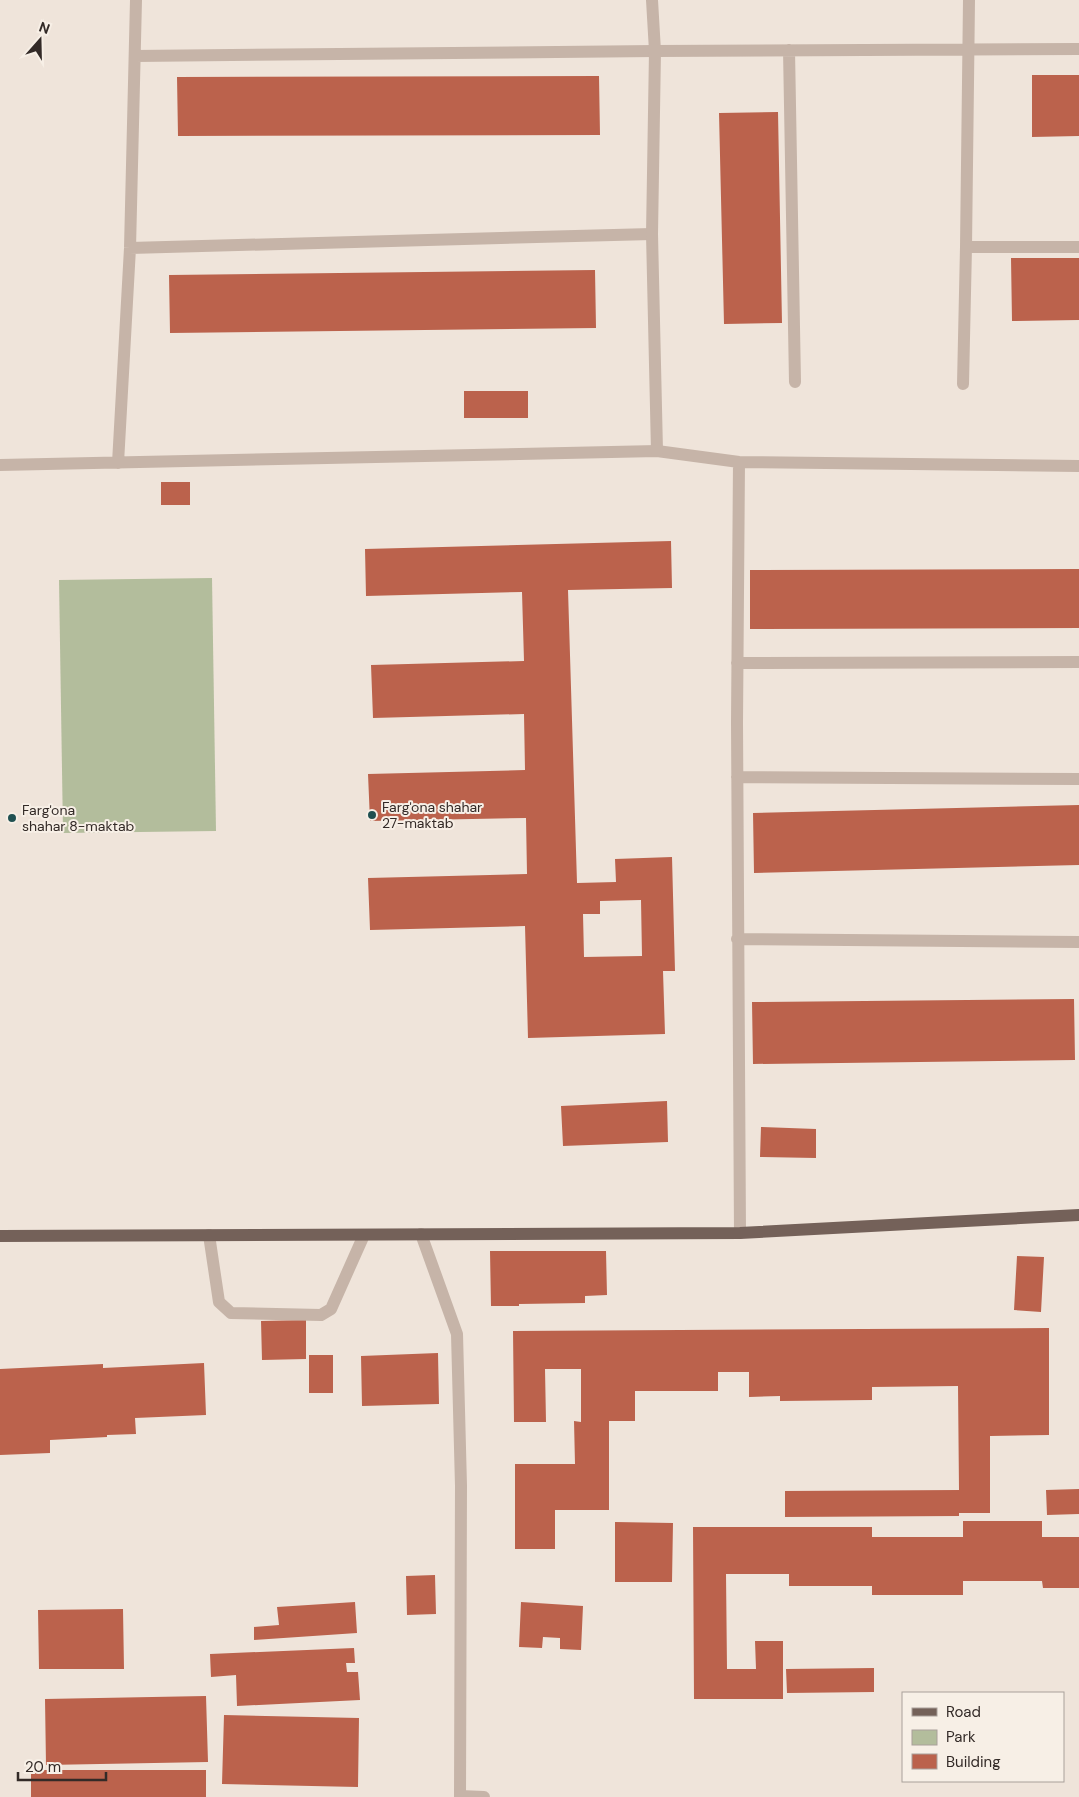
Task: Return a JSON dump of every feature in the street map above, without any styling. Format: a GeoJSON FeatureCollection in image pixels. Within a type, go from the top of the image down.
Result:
{"type":"FeatureCollection","features":[{"type":"Feature","properties":{"kind":"main road"},"geometry":{"type":"LineString","coordinates":[[0,1236],[740,1232],[1079,1215]]}},
{"type":"Feature","properties":{"kind":"street"},"geometry":{"type":"LineString","coordinates":[[118,463],[130,248],[136,0]]}},
{"type":"Feature","properties":{"kind":"street"},"geometry":{"type":"LineString","coordinates":[[652,0],[655,50],[652,234],[657,451]]}},
{"type":"Feature","properties":{"kind":"street"},"geometry":{"type":"LineString","coordinates":[[963,384],[969,0]]}},
{"type":"Feature","properties":{"kind":"street"},"geometry":{"type":"LineString","coordinates":[[135,56],[655,50],[1079,49]]}},
{"type":"Feature","properties":{"kind":"street"},"geometry":{"type":"LineString","coordinates":[[789,50],[795,382]]}},
{"type":"Feature","properties":{"kind":"street"},"geometry":{"type":"LineString","coordinates":[[130,248],[652,234]]}},
{"type":"Feature","properties":{"kind":"street"},"geometry":{"type":"LineString","coordinates":[[966,247],[1079,247]]}},
{"type":"Feature","properties":{"kind":"street"},"geometry":{"type":"LineString","coordinates":[[0,466],[657,451],[738,462],[1079,466]]}},
{"type":"Feature","properties":{"kind":"street"},"geometry":{"type":"LineString","coordinates":[[738,462],[737,777],[740,1232]]}},
{"type":"Feature","properties":{"kind":"street"},"geometry":{"type":"LineString","coordinates":[[737,663],[1079,662]]}},
{"type":"Feature","properties":{"kind":"street"},"geometry":{"type":"LineString","coordinates":[[737,777],[1079,779]]}},
{"type":"Feature","properties":{"kind":"street"},"geometry":{"type":"LineString","coordinates":[[738,939],[1079,942]]}},
{"type":"Feature","properties":{"kind":"street"},"geometry":{"type":"LineString","coordinates":[[421,1234],[457,1334],[461,1486],[460,1797],[484,1797]]}},
{"type":"Feature","properties":{"kind":"street"},"geometry":{"type":"LineString","coordinates":[[209,1235],[219,1302],[231,1313],[321,1315],[330,1309],[364,1235]]}},
{"type":"Feature","properties":{"kind":"green space"},"geometry":{"type":"Polygon","coordinates":[[[212,578],[216,831],[63,833],[59,580],[212,578]]]}},
{"type":"Feature","properties":{"kind":"building"},"geometry":{"type":"Polygon","coordinates":[[[1032,75],[1079,75],[1079,136],[1032,137],[1032,75]]]}},
{"type":"Feature","properties":{"kind":"building"},"geometry":{"type":"Polygon","coordinates":[[[599,76],[600,135],[178,136],[177,77],[599,76]]]}},
{"type":"Feature","properties":{"kind":"building"},"geometry":{"type":"Polygon","coordinates":[[[778,112],[782,323],[724,324],[719,113],[778,112]]]}},
{"type":"Feature","properties":{"kind":"building"},"geometry":{"type":"Polygon","coordinates":[[[1011,258],[1079,258],[1079,320],[1012,321],[1011,258]]]}},
{"type":"Feature","properties":{"kind":"building"},"geometry":{"type":"Polygon","coordinates":[[[595,270],[596,328],[170,333],[169,275],[595,270]]]}},
{"type":"Feature","properties":{"kind":"building"},"geometry":{"type":"Polygon","coordinates":[[[464,391],[528,391],[528,418],[464,418],[464,391]]]}},
{"type":"Feature","properties":{"kind":"building"},"geometry":{"type":"Polygon","coordinates":[[[161,482],[190,482],[190,505],[161,505],[161,482]]]}},
{"type":"Feature","properties":{"kind":"building"},"geometry":{"type":"Polygon","coordinates":[[[671,541],[672,588],[568,590],[577,883],[616,882],[615,859],[672,857],[675,971],[663,971],[665,1034],[528,1038],[525,926],[370,930],[368,878],[527,874],[526,818],[370,821],[368,774],[525,770],[524,714],[373,718],[371,665],[524,661],[522,592],[366,596],[365,549],[671,541]],[[641,900],[600,901],[600,914],[583,914],[584,957],[642,956],[641,900]]]}},
{"type":"Feature","properties":{"kind":"building"},"geometry":{"type":"Polygon","coordinates":[[[1079,569],[1079,628],[750,629],[750,570],[1079,569]]]}},
{"type":"Feature","properties":{"kind":"building"},"geometry":{"type":"Polygon","coordinates":[[[1079,805],[1079,865],[754,873],[753,813],[1079,805]]]}},
{"type":"Feature","properties":{"kind":"building"},"geometry":{"type":"Polygon","coordinates":[[[1074,999],[1075,1060],[753,1064],[752,1002],[1074,999]]]}},
{"type":"Feature","properties":{"kind":"building"},"geometry":{"type":"Polygon","coordinates":[[[667,1101],[668,1142],[563,1146],[561,1106],[667,1101]]]}},
{"type":"Feature","properties":{"kind":"building"},"geometry":{"type":"Polygon","coordinates":[[[761,1127],[816,1129],[816,1158],[760,1157],[761,1127]]]}},
{"type":"Feature","properties":{"kind":"building"},"geometry":{"type":"Polygon","coordinates":[[[490,1251],[606,1251],[607,1295],[585,1296],[585,1303],[491,1306],[490,1251]]]}},
{"type":"Feature","properties":{"kind":"building"},"geometry":{"type":"Polygon","coordinates":[[[1017,1256],[1044,1257],[1041,1312],[1014,1310],[1017,1256]]]}},
{"type":"Feature","properties":{"kind":"building"},"geometry":{"type":"Polygon","coordinates":[[[306,1320],[306,1359],[262,1360],[261,1321],[306,1320]]]}},
{"type":"Feature","properties":{"kind":"building"},"geometry":{"type":"Polygon","coordinates":[[[1049,1328],[1049,1435],[990,1436],[990,1513],[959,1513],[959,1516],[785,1517],[785,1491],[959,1490],[958,1386],[872,1387],[872,1400],[780,1401],[780,1396],[749,1397],[749,1372],[718,1372],[718,1391],[635,1391],[635,1421],[609,1421],[609,1510],[555,1510],[555,1549],[515,1549],[515,1464],[575,1464],[574,1421],[581,1422],[581,1369],[545,1369],[546,1422],[514,1422],[513,1331],[1049,1328]]]}},
{"type":"Feature","properties":{"kind":"building"},"geometry":{"type":"Polygon","coordinates":[[[438,1353],[439,1404],[362,1406],[361,1356],[438,1353]]]}},
{"type":"Feature","properties":{"kind":"building"},"geometry":{"type":"Polygon","coordinates":[[[309,1355],[333,1355],[333,1393],[309,1393],[309,1355]]]}},
{"type":"Feature","properties":{"kind":"building"},"geometry":{"type":"Polygon","coordinates":[[[204,1363],[206,1415],[135,1418],[136,1434],[50,1440],[50,1453],[0,1455],[0,1369],[103,1364],[103,1368],[204,1363]]]}},
{"type":"Feature","properties":{"kind":"building"},"geometry":{"type":"Polygon","coordinates":[[[1079,1489],[1079,1514],[1047,1515],[1046,1490],[1079,1489]]]}},
{"type":"Feature","properties":{"kind":"building"},"geometry":{"type":"Polygon","coordinates":[[[963,1521],[1042,1521],[1042,1537],[1079,1537],[1079,1588],[1043,1588],[1042,1581],[963,1581],[963,1595],[872,1595],[872,1586],[789,1586],[789,1574],[726,1574],[727,1669],[756,1669],[755,1641],[783,1641],[783,1699],[694,1699],[693,1527],[872,1527],[872,1537],[963,1537],[963,1521]]]}},
{"type":"Feature","properties":{"kind":"building"},"geometry":{"type":"Polygon","coordinates":[[[615,1522],[673,1523],[672,1582],[615,1582],[615,1522]]]}},
{"type":"Feature","properties":{"kind":"building"},"geometry":{"type":"Polygon","coordinates":[[[435,1575],[436,1614],[407,1615],[406,1576],[435,1575]]]}},
{"type":"Feature","properties":{"kind":"building"},"geometry":{"type":"Polygon","coordinates":[[[355,1602],[357,1633],[254,1640],[254,1627],[279,1625],[277,1607],[355,1602]]]}},
{"type":"Feature","properties":{"kind":"building"},"geometry":{"type":"Polygon","coordinates":[[[521,1602],[583,1606],[581,1650],[560,1649],[560,1638],[543,1637],[542,1648],[519,1647],[521,1602]]]}},
{"type":"Feature","properties":{"kind":"building"},"geometry":{"type":"Polygon","coordinates":[[[123,1609],[124,1669],[39,1669],[38,1610],[123,1609]]]}},
{"type":"Feature","properties":{"kind":"building"},"geometry":{"type":"Polygon","coordinates":[[[354,1648],[355,1663],[346,1663],[347,1672],[358,1672],[360,1700],[237,1706],[236,1675],[211,1677],[210,1654],[354,1648]]]}},
{"type":"Feature","properties":{"kind":"building"},"geometry":{"type":"Polygon","coordinates":[[[874,1668],[874,1692],[787,1693],[786,1669],[874,1668]]]}},
{"type":"Feature","properties":{"kind":"building"},"geometry":{"type":"Polygon","coordinates":[[[206,1696],[208,1762],[46,1765],[45,1699],[206,1696]]]}},
{"type":"Feature","properties":{"kind":"building"},"geometry":{"type":"Polygon","coordinates":[[[224,1715],[359,1718],[358,1787],[222,1784],[224,1715]]]}},
{"type":"Feature","properties":{"kind":"building"},"geometry":{"type":"Polygon","coordinates":[[[31,1770],[206,1770],[206,1797],[31,1797],[31,1770]]]}},
{"type":"Feature","properties":{"kind":"place","name":"Farg'ona shahar 27-maktab"},"geometry":{"type":"Point","coordinates":[372,815]}},
{"type":"Feature","properties":{"kind":"place","name":"Farg'ona shahar 8-maktab"},"geometry":{"type":"Point","coordinates":[12,818]}}]}
